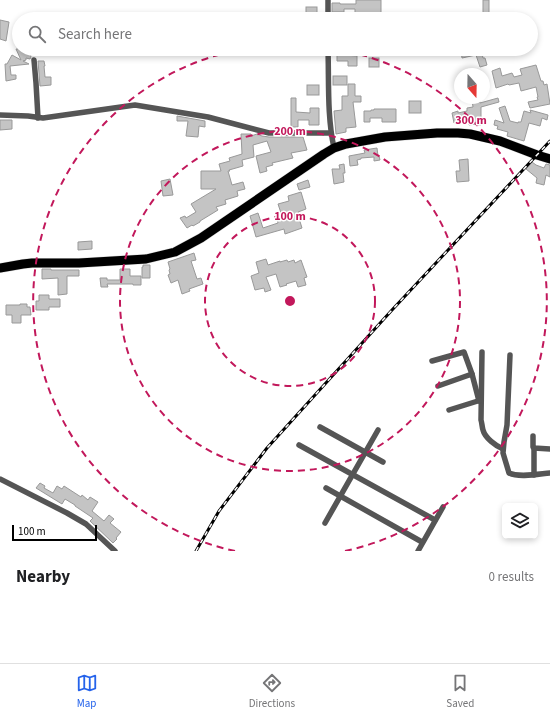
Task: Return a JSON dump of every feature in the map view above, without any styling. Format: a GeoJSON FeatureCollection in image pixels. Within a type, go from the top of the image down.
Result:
{"type":"FeatureCollection","features":[{"type":"Feature","properties":{"kind":"main road"},"geometry":{"type":"LineString","coordinates":[[0,268],[32,263],[79,263],[146,259],[175,252],[201,238],[334,148],[346,144],[385,137],[425,133],[458,133],[470,134],[500,141],[550,159]]}},
{"type":"Feature","properties":{"kind":"street"},"geometry":{"type":"LineString","coordinates":[[328,0],[328,12]]}},
{"type":"Feature","properties":{"kind":"street"},"geometry":{"type":"LineString","coordinates":[[328,56],[331,133],[334,148]]}},
{"type":"Feature","properties":{"kind":"street"},"geometry":{"type":"LineString","coordinates":[[34,60],[38,118]]}},
{"type":"Feature","properties":{"kind":"street"},"geometry":{"type":"LineString","coordinates":[[0,115],[43,118],[135,105],[208,117],[269,132],[331,133]]}},
{"type":"Feature","properties":{"kind":"street"},"geometry":{"type":"LineString","coordinates":[[432,361],[464,352],[480,401]]}},
{"type":"Feature","properties":{"kind":"street"},"geometry":{"type":"LineString","coordinates":[[482,352],[480,401],[482,430],[492,442],[503,449]]}},
{"type":"Feature","properties":{"kind":"street"},"geometry":{"type":"LineString","coordinates":[[510,355],[507,425],[503,449],[504,460],[509,473],[517,476],[550,473]]}},
{"type":"Feature","properties":{"kind":"street"},"geometry":{"type":"LineString","coordinates":[[438,386],[472,374]]}},
{"type":"Feature","properties":{"kind":"street"},"geometry":{"type":"LineString","coordinates":[[449,410],[480,401]]}},
{"type":"Feature","properties":{"kind":"street"},"geometry":{"type":"LineString","coordinates":[[320,427],[383,462]]}},
{"type":"Feature","properties":{"kind":"street"},"geometry":{"type":"LineString","coordinates":[[326,523],[378,430]]}},
{"type":"Feature","properties":{"kind":"street"},"geometry":{"type":"LineString","coordinates":[[533,436],[532,447],[534,448],[534,475]]}},
{"type":"Feature","properties":{"kind":"street"},"geometry":{"type":"LineString","coordinates":[[299,445],[435,520]]}},
{"type":"Feature","properties":{"kind":"street"},"geometry":{"type":"LineString","coordinates":[[534,448],[550,449]]}},
{"type":"Feature","properties":{"kind":"street"},"geometry":{"type":"LineString","coordinates":[[0,479],[86,524],[115,551]]}},
{"type":"Feature","properties":{"kind":"street"},"geometry":{"type":"LineString","coordinates":[[326,488],[422,542]]}},
{"type":"Feature","properties":{"kind":"street"},"geometry":{"type":"LineString","coordinates":[[418,551],[442,507]]}},
{"type":"Feature","properties":{"kind":"building"},"geometry":{"type":"Polygon","coordinates":[[[356,0],[381,0],[381,12],[355,12],[355,9],[344,9],[344,12],[332,12],[332,3],[356,4],[356,0]]]}},
{"type":"Feature","properties":{"kind":"building"},"geometry":{"type":"Polygon","coordinates":[[[483,0],[489,0],[489,12],[483,12],[483,0]]]}},
{"type":"Feature","properties":{"kind":"building"},"geometry":{"type":"Polygon","coordinates":[[[306,7],[317,7],[317,12],[306,12],[306,7]]]}},
{"type":"Feature","properties":{"kind":"building"},"geometry":{"type":"Polygon","coordinates":[[[0,20],[9,22],[6,41],[0,39],[0,20]]]}},
{"type":"Feature","properties":{"kind":"building"},"geometry":{"type":"Polygon","coordinates":[[[12,55],[21,60],[19,56],[31,56],[30,59],[26,58],[26,60],[23,61],[29,64],[10,66],[11,75],[16,75],[16,79],[6,81],[5,64],[7,64],[12,55]]]}},
{"type":"Feature","properties":{"kind":"building"},"geometry":{"type":"Polygon","coordinates":[[[337,56],[357,56],[357,66],[348,66],[348,61],[337,61],[337,56]]]}},
{"type":"Feature","properties":{"kind":"building"},"geometry":{"type":"Polygon","coordinates":[[[476,56],[483,56],[483,58],[485,58],[487,65],[480,67],[476,56]]]}},
{"type":"Feature","properties":{"kind":"building"},"geometry":{"type":"Polygon","coordinates":[[[369,58],[379,58],[379,67],[369,67],[369,58]]]}},
{"type":"Feature","properties":{"kind":"building"},"geometry":{"type":"Polygon","coordinates":[[[38,61],[44,61],[45,77],[51,77],[51,85],[40,86],[38,61]]]}},
{"type":"Feature","properties":{"kind":"building"},"geometry":{"type":"Polygon","coordinates":[[[536,65],[541,81],[543,81],[544,85],[547,84],[550,104],[530,108],[528,102],[538,100],[536,87],[521,91],[519,83],[508,84],[496,88],[492,71],[500,68],[502,76],[512,73],[514,77],[522,75],[520,69],[536,65]]]}},
{"type":"Feature","properties":{"kind":"building"},"geometry":{"type":"Polygon","coordinates":[[[333,76],[347,76],[347,85],[333,85],[333,76]]]}},
{"type":"Feature","properties":{"kind":"building"},"geometry":{"type":"Polygon","coordinates":[[[348,84],[355,84],[355,96],[361,96],[361,102],[353,102],[356,127],[346,128],[346,132],[336,134],[334,111],[342,110],[342,96],[348,96],[348,84]]]}},
{"type":"Feature","properties":{"kind":"building"},"geometry":{"type":"Polygon","coordinates":[[[307,85],[319,85],[319,95],[307,95],[307,85]]]}},
{"type":"Feature","properties":{"kind":"building"},"geometry":{"type":"Polygon","coordinates":[[[291,98],[296,98],[296,112],[310,113],[310,108],[319,108],[319,125],[309,125],[309,120],[298,120],[298,127],[291,127],[291,98]]]}},
{"type":"Feature","properties":{"kind":"building"},"geometry":{"type":"Polygon","coordinates":[[[498,98],[499,102],[481,107],[481,125],[469,125],[468,118],[459,119],[460,122],[454,123],[452,113],[467,111],[467,108],[473,107],[473,104],[490,104],[490,100],[498,98]]]}},
{"type":"Feature","properties":{"kind":"building"},"geometry":{"type":"Polygon","coordinates":[[[409,101],[421,101],[421,113],[409,113],[409,101]]]}},
{"type":"Feature","properties":{"kind":"building"},"geometry":{"type":"Polygon","coordinates":[[[505,106],[510,121],[518,123],[521,122],[524,111],[531,113],[530,110],[548,115],[547,120],[542,118],[540,126],[529,123],[524,141],[507,136],[508,132],[497,129],[498,126],[494,125],[495,120],[504,123],[499,108],[505,106]]]}},
{"type":"Feature","properties":{"kind":"building"},"geometry":{"type":"Polygon","coordinates":[[[374,109],[396,109],[396,122],[382,122],[382,118],[370,118],[370,122],[364,122],[364,111],[371,111],[374,109]]]}},
{"type":"Feature","properties":{"kind":"building"},"geometry":{"type":"Polygon","coordinates":[[[177,116],[205,121],[205,127],[199,126],[198,137],[186,136],[188,121],[177,121],[177,116]]]}},
{"type":"Feature","properties":{"kind":"building"},"geometry":{"type":"Polygon","coordinates":[[[0,120],[12,120],[12,129],[0,130],[0,120]]]}},
{"type":"Feature","properties":{"kind":"building"},"geometry":{"type":"Polygon","coordinates":[[[241,134],[251,134],[251,136],[257,134],[269,137],[303,137],[307,150],[291,153],[293,158],[272,163],[273,165],[266,167],[267,171],[260,173],[256,156],[271,152],[267,141],[253,145],[254,157],[242,160],[243,166],[228,171],[232,185],[243,182],[245,189],[237,191],[238,196],[225,200],[226,204],[216,207],[218,210],[200,222],[187,228],[180,218],[185,216],[186,218],[196,212],[191,204],[216,189],[201,189],[201,171],[221,171],[219,164],[230,161],[229,158],[242,154],[241,134]]]}},
{"type":"Feature","properties":{"kind":"building"},"geometry":{"type":"Polygon","coordinates":[[[377,148],[380,160],[374,161],[374,157],[361,158],[357,160],[358,165],[350,166],[349,156],[365,153],[364,150],[377,148]]]}},
{"type":"Feature","properties":{"kind":"building"},"geometry":{"type":"Polygon","coordinates":[[[468,159],[469,181],[457,182],[456,171],[460,171],[459,160],[468,159]]]}},
{"type":"Feature","properties":{"kind":"building"},"geometry":{"type":"Polygon","coordinates":[[[532,162],[544,168],[546,164],[550,165],[550,177],[546,175],[544,185],[536,183],[537,178],[526,169],[532,162]]]}},
{"type":"Feature","properties":{"kind":"building"},"geometry":{"type":"Polygon","coordinates":[[[344,164],[344,182],[334,184],[332,169],[340,169],[339,165],[344,164]]]}},
{"type":"Feature","properties":{"kind":"building"},"geometry":{"type":"Polygon","coordinates":[[[170,179],[173,195],[163,196],[161,181],[170,179]]]}},
{"type":"Feature","properties":{"kind":"building"},"geometry":{"type":"Polygon","coordinates":[[[308,180],[310,187],[299,190],[297,184],[308,180]]]}},
{"type":"Feature","properties":{"kind":"building"},"geometry":{"type":"Polygon","coordinates":[[[301,192],[306,209],[298,212],[302,228],[285,234],[284,229],[256,237],[250,216],[258,213],[263,228],[278,223],[276,215],[281,213],[278,204],[289,201],[288,196],[301,192]]]}},
{"type":"Feature","properties":{"kind":"building"},"geometry":{"type":"Polygon","coordinates":[[[92,241],[92,249],[78,250],[78,242],[92,241]]]}},
{"type":"Feature","properties":{"kind":"building"},"geometry":{"type":"Polygon","coordinates":[[[194,253],[196,260],[191,261],[197,279],[201,278],[203,284],[189,289],[190,291],[182,294],[178,280],[171,283],[168,275],[170,274],[170,269],[168,262],[194,253]]]}},
{"type":"Feature","properties":{"kind":"building"},"geometry":{"type":"Polygon","coordinates":[[[266,259],[268,265],[280,261],[287,260],[288,262],[294,260],[295,263],[301,260],[307,277],[304,278],[306,285],[298,287],[296,281],[280,287],[276,274],[266,277],[271,290],[265,292],[264,288],[255,290],[251,276],[259,273],[256,262],[266,259]]]}},
{"type":"Feature","properties":{"kind":"building"},"geometry":{"type":"Polygon","coordinates":[[[143,265],[150,265],[150,278],[142,278],[143,265]]]}},
{"type":"Feature","properties":{"kind":"building"},"geometry":{"type":"Polygon","coordinates":[[[42,269],[79,270],[79,276],[67,276],[67,294],[58,295],[58,278],[42,279],[42,269]]]}},
{"type":"Feature","properties":{"kind":"building"},"geometry":{"type":"Polygon","coordinates":[[[120,269],[130,269],[130,276],[141,276],[141,285],[107,284],[108,287],[101,287],[100,278],[107,278],[107,280],[120,280],[120,269]]]}},
{"type":"Feature","properties":{"kind":"building"},"geometry":{"type":"Polygon","coordinates":[[[39,295],[49,295],[49,299],[60,299],[60,307],[49,307],[49,310],[36,310],[36,301],[39,301],[39,295]]]}},
{"type":"Feature","properties":{"kind":"building"},"geometry":{"type":"Polygon","coordinates":[[[27,304],[27,307],[30,307],[31,315],[21,315],[21,323],[12,323],[12,315],[6,315],[6,305],[27,304]]]}},
{"type":"Feature","properties":{"kind":"building"},"geometry":{"type":"Polygon","coordinates":[[[40,483],[45,486],[44,488],[53,493],[57,486],[62,489],[64,486],[81,497],[82,495],[88,500],[90,497],[98,502],[92,511],[104,521],[109,515],[114,519],[110,523],[121,532],[116,538],[117,539],[113,543],[90,521],[93,518],[75,505],[65,499],[62,504],[36,488],[40,483]]]}},
{"type":"Feature","properties":{"kind":"railway"},"geometry":{"type":"LineString","coordinates":[[196,551],[219,511],[267,448],[392,310],[550,141]]}}]}
